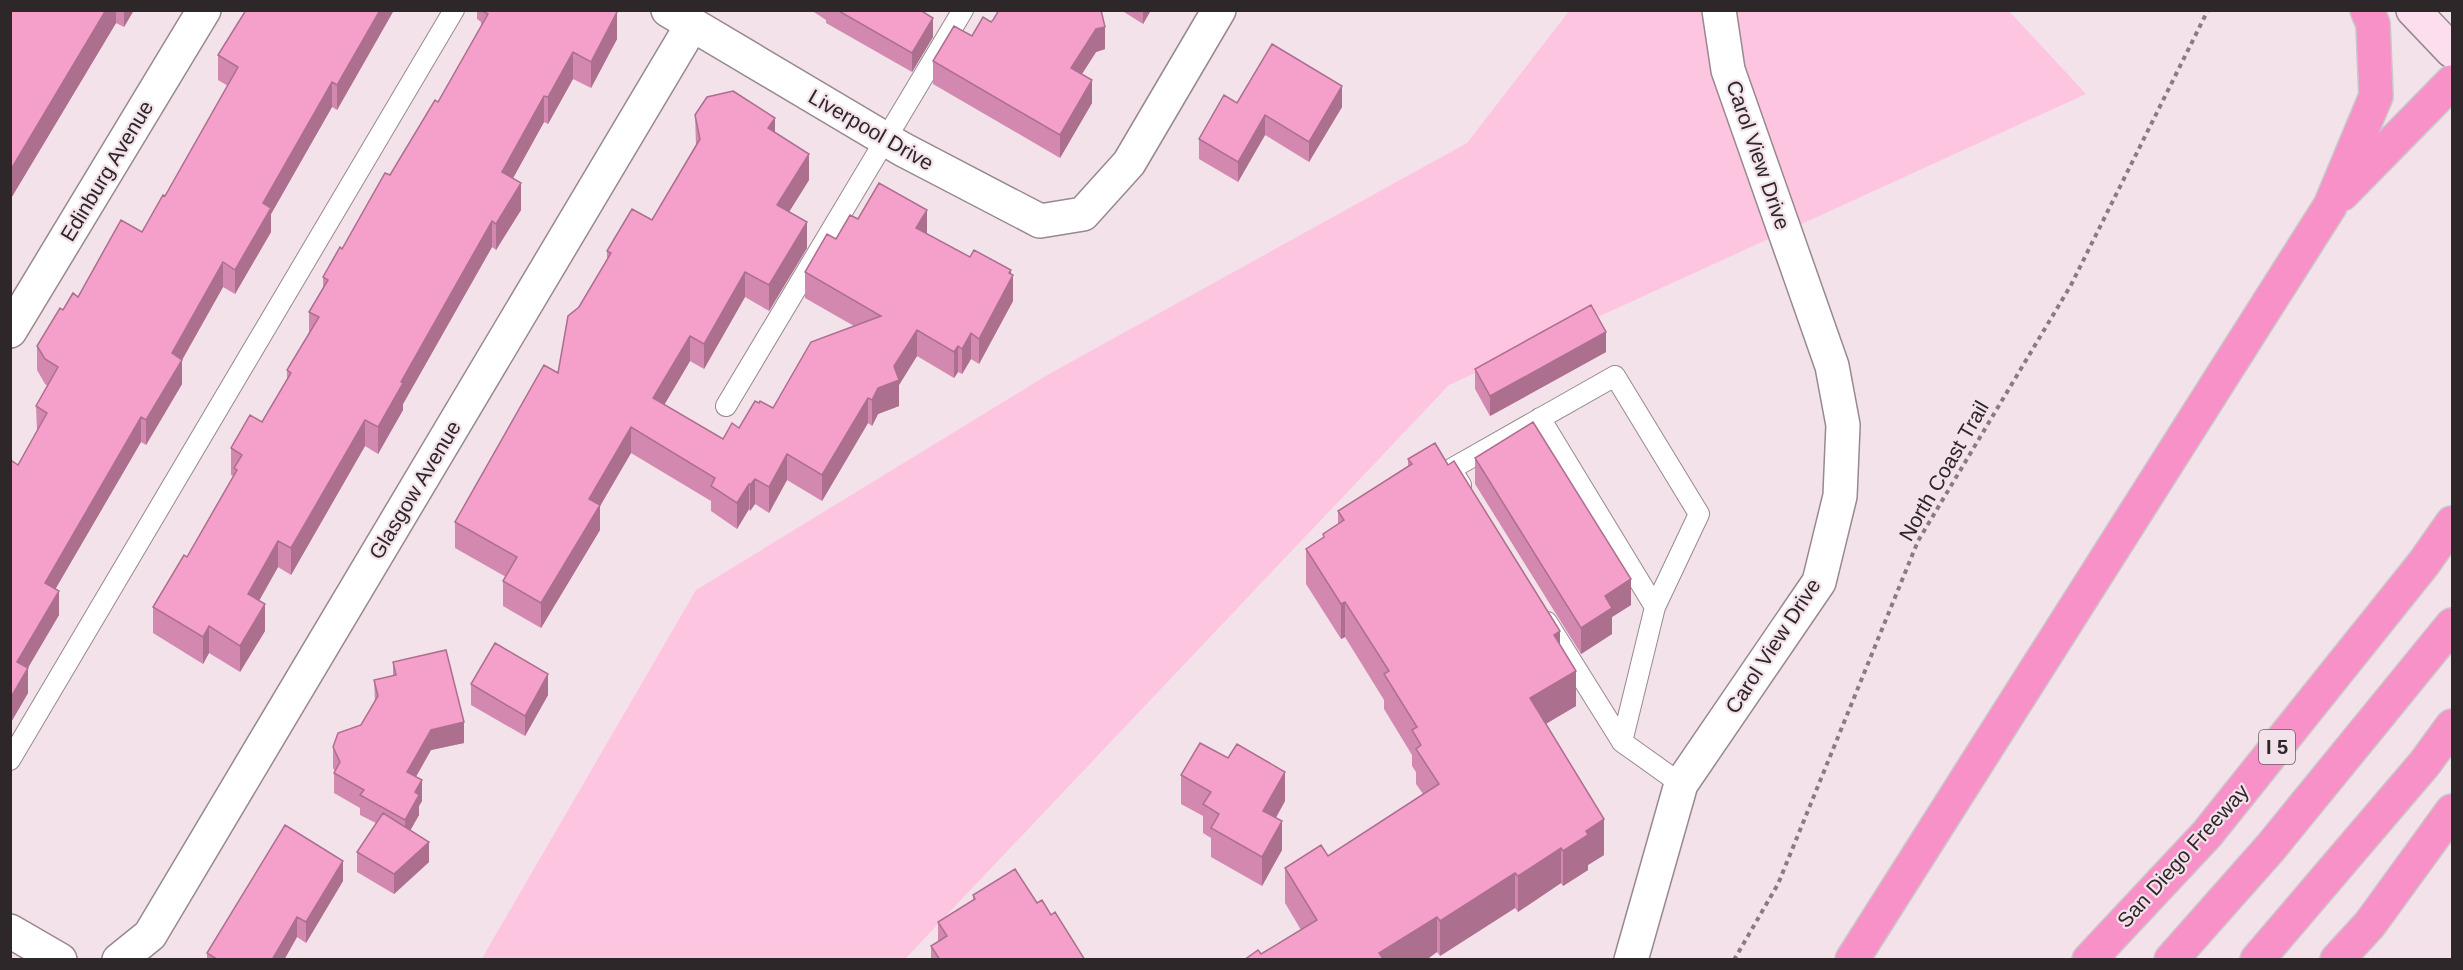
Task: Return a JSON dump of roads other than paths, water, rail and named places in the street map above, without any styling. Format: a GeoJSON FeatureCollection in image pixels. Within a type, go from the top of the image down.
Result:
{"type":"FeatureCollection","features":[{"type":"Feature","properties":{"kind":"highway"},"geometry":{"type":"LineString","coordinates":[[1852,960],[2330,206],[2376,96],[2373,24],[2367,10]]}},
{"type":"Feature","properties":{"kind":"highway"},"geometry":{"type":"LineString","coordinates":[[2330,206],[2452,82]]}},
{"type":"Feature","properties":{"kind":"highway","name":"San Diego Freeway"},"geometry":{"type":"LineString","coordinates":[[2089,960],[2207,834],[2424,563],[2452,523]]}},
{"type":"Feature","properties":{"kind":"highway"},"geometry":{"type":"LineString","coordinates":[[2171,960],[2271,847],[2452,625]]}},
{"type":"Feature","properties":{"kind":"highway"},"geometry":{"type":"LineString","coordinates":[[2257,960],[2425,763],[2452,726]]}},
{"type":"Feature","properties":{"kind":"highway"},"geometry":{"type":"LineString","coordinates":[[2337,960],[2370,924],[2452,811]]}},
{"type":"Feature","properties":{"kind":"main road"},"geometry":{"type":"LineString","coordinates":[[2414,10],[2452,51]]}},
{"type":"Feature","properties":{"kind":"street","name":"Edinburg Avenue"},"geometry":{"type":"LineString","coordinates":[[10,331],[204,10]]}},
{"type":"Feature","properties":{"kind":"street","name":"Liverpool Drive"},"geometry":{"type":"LineString","coordinates":[[687,15],[887,141],[1040,221],[1083,214],[1129,163],[1219,10]]}},
{"type":"Feature","properties":{"kind":"street","name":"Carol View Drive"},"geometry":{"type":"LineString","coordinates":[[1631,960],[1681,784],[1819,582],[1840,496],[1843,425],[1832,366],[1728,69],[1719,10]]}},
{"type":"Feature","properties":{"kind":"street","name":"Glasgow Avenue"},"geometry":{"type":"LineString","coordinates":[[119,960],[150,935],[687,15]]}},
{"type":"Feature","properties":{"kind":"street"},"geometry":{"type":"LineString","coordinates":[[10,931],[60,960]]}},
{"type":"Feature","properties":{"kind":"lane"},"geometry":{"type":"LineString","coordinates":[[10,760],[454,10]]}},
{"type":"Feature","properties":{"kind":"lane"},"geometry":{"type":"LineString","coordinates":[[726,406],[887,141],[963,10]]}},
{"type":"Feature","properties":{"kind":"lane"},"geometry":{"type":"LineString","coordinates":[[1470,500],[1451,469],[1615,376],[1699,514],[1655,607],[1622,742]]}},
{"type":"Feature","properties":{"kind":"lane"},"geometry":{"type":"LineString","coordinates":[[1540,418],[1655,607]]}},
{"type":"Feature","properties":{"kind":"lane"},"geometry":{"type":"LineString","coordinates":[[1540,611],[1622,742],[1681,784]]}}]}
